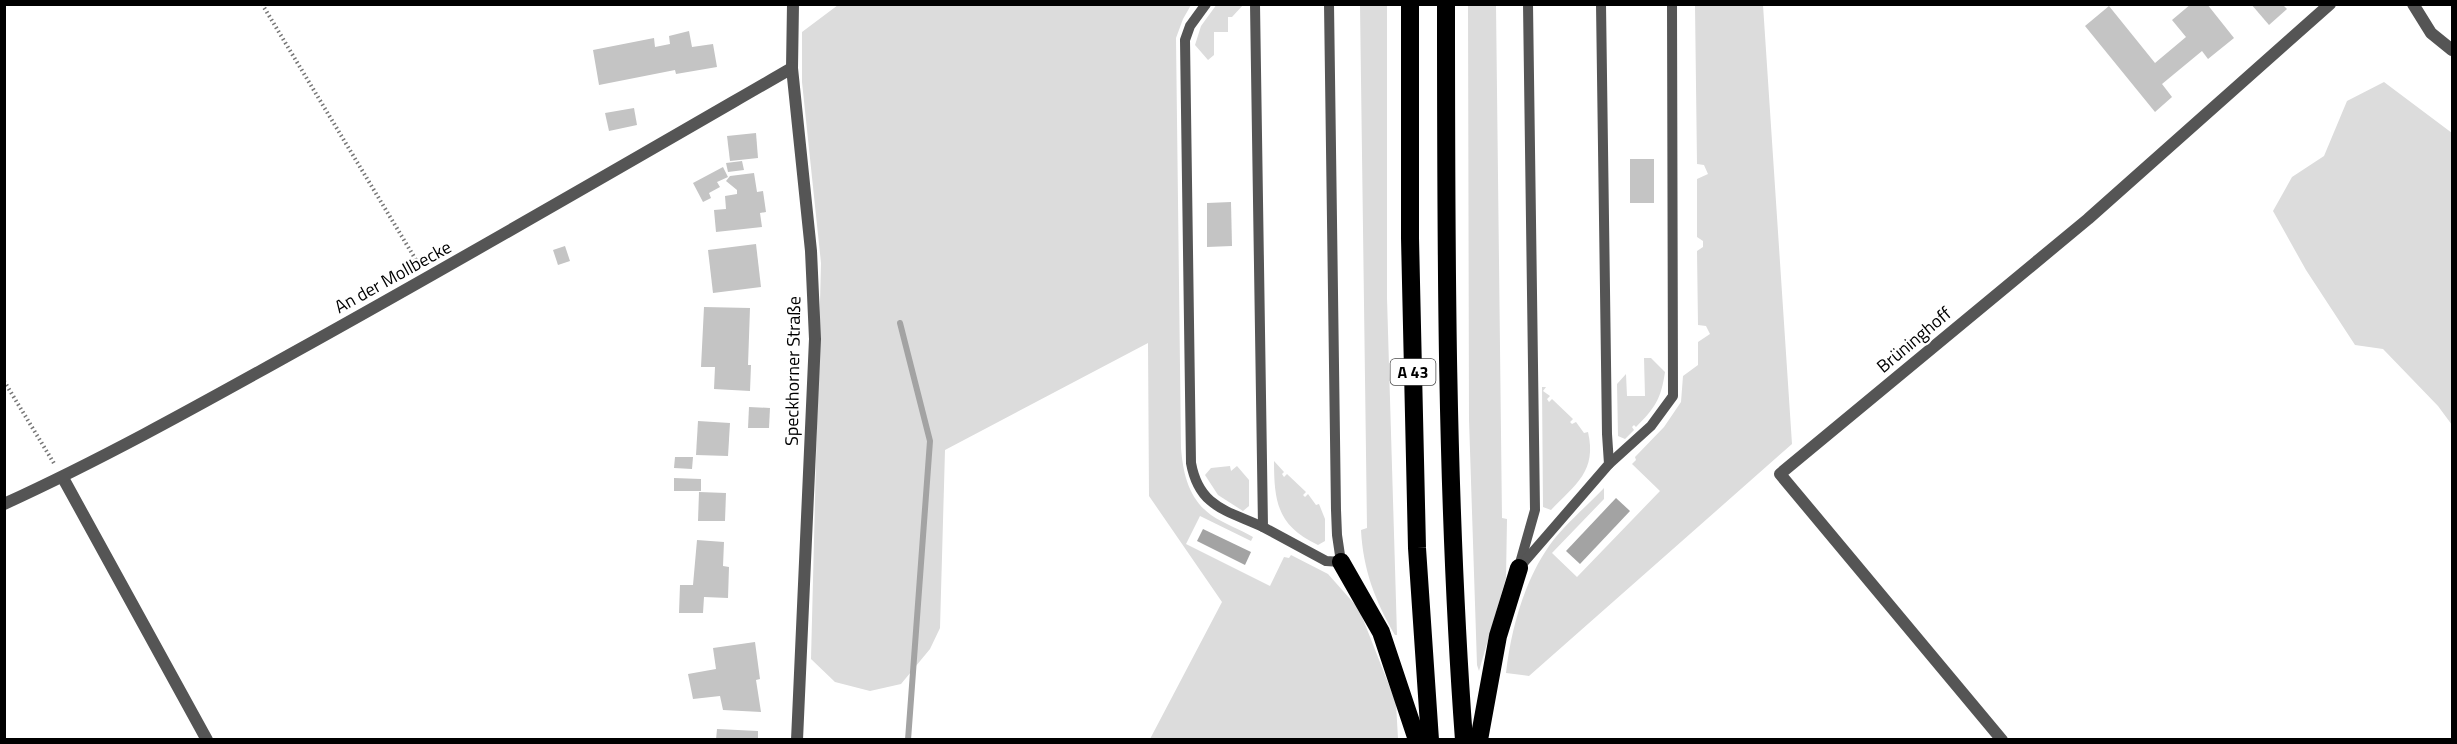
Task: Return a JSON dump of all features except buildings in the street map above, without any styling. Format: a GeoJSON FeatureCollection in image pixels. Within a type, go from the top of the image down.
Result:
{"type":"FeatureCollection","features":[{"type":"Feature","properties":{"kind":"highway","name":"A 43"},"geometry":{"type":"LineString","coordinates":[[1410,4],[1410,238],[1417,548],[1430,740]]}},
{"type":"Feature","properties":{"kind":"highway","name":"A 43"},"geometry":{"type":"LineString","coordinates":[[1446,4],[1450,452],[1464,740]]}},
{"type":"Feature","properties":{"kind":"highway"},"geometry":{"type":"LineString","coordinates":[[1341,562],[1381,632],[1417,740]]}},
{"type":"Feature","properties":{"kind":"highway"},"geometry":{"type":"LineString","coordinates":[[1479,740],[1498,636],[1519,568]]}},
{"type":"Feature","properties":{"kind":"street","name":"Speckhorner Straße"},"geometry":{"type":"LineString","coordinates":[[793,4],[792,68],[811,250],[815,339],[797,740]]}},
{"type":"Feature","properties":{"kind":"street","name":"Brüninghoff"},"geometry":{"type":"LineString","coordinates":[[2002,740],[1780,474],[2088,219],[2330,4]]}},
{"type":"Feature","properties":{"kind":"street"},"geometry":{"type":"LineString","coordinates":[[2413,4],[2431,33],[2452,50]]}},
{"type":"Feature","properties":{"kind":"street","name":"An der Mollbecke"},"geometry":{"type":"LineString","coordinates":[[4,504],[63,478],[156,429],[427,279],[792,68]]}},
{"type":"Feature","properties":{"kind":"street"},"geometry":{"type":"LineString","coordinates":[[63,478],[207,740]]}},
{"type":"Feature","properties":{"kind":"lane"},"geometry":{"type":"LineString","coordinates":[[1206,4],[1190,26],[1185,40],[1191,463],[1194,481],[1209,501],[1326,561],[1341,562],[1336,510],[1329,4]]}},
{"type":"Feature","properties":{"kind":"lane"},"geometry":{"type":"LineString","coordinates":[[1256,4],[1263,527]]}},
{"type":"Feature","properties":{"kind":"lane"},"geometry":{"type":"LineString","coordinates":[[1519,568],[1535,510],[1528,4]]}},
{"type":"Feature","properties":{"kind":"lane"},"geometry":{"type":"LineString","coordinates":[[1601,4],[1609,464]]}},
{"type":"Feature","properties":{"kind":"lane"},"geometry":{"type":"LineString","coordinates":[[1519,568],[1609,464],[1652,426],[1673,396],[1672,4]]}},
{"type":"Feature","properties":{"kind":"path"},"geometry":{"type":"LineString","coordinates":[[262,4],[427,279]]}},
{"type":"Feature","properties":{"kind":"path"},"geometry":{"type":"LineString","coordinates":[[4,381],[63,478]]}},
{"type":"Feature","properties":{"kind":"shaded area"},"geometry":{"type":"Polygon","coordinates":[[[1217,4],[1243,5],[1232,17],[1228,17],[1228,32],[1214,32],[1214,55],[1208,60],[1195,45],[1201,26],[1217,4]]]}},
{"type":"Feature","properties":{"kind":"shaded area"},"geometry":{"type":"Polygon","coordinates":[[[838,5],[1191,5],[1176,38],[1182,458],[1188,485],[1203,509],[1253,537],[1251,541],[1200,516],[1186,544],[1270,586],[1284,557],[1289,558],[1291,555],[1328,574],[1359,609],[1396,703],[1398,739],[1150,739],[1222,602],[1149,496],[1148,343],[945,450],[940,628],[930,649],[901,684],[870,691],[835,682],[811,659],[821,263],[802,82],[802,32],[838,5]]]}},
{"type":"Feature","properties":{"kind":"shaded area"},"geometry":{"type":"Polygon","coordinates":[[[1360,5],[1387,5],[1387,298],[1397,635],[1388,622],[1371,584],[1364,558],[1361,530],[1367,528],[1360,5]]]}},
{"type":"Feature","properties":{"kind":"shaded area"},"geometry":{"type":"Polygon","coordinates":[[[1468,5],[1496,5],[1502,518],[1507,519],[1506,578],[1479,671],[1469,420],[1468,5]]]}},
{"type":"Feature","properties":{"kind":"shaded area"},"geometry":{"type":"Polygon","coordinates":[[[1763,5],[1792,444],[1529,676],[1506,673],[1511,640],[1520,606],[1532,575],[1555,538],[1604,488],[1604,499],[1552,553],[1577,577],[1660,491],[1632,464],[1636,460],[1635,457],[1664,427],[1681,402],[1683,376],[1698,365],[1698,342],[1710,334],[1706,326],[1698,325],[1697,251],[1703,247],[1703,241],[1697,237],[1697,179],[1708,174],[1704,165],[1697,164],[1695,6],[1763,5]]]}},
{"type":"Feature","properties":{"kind":"shaded area"},"geometry":{"type":"Polygon","coordinates":[[[2384,82],[2452,133],[2452,425],[2438,406],[2383,349],[2355,345],[2306,270],[2273,211],[2292,177],[2324,156],[2347,101],[2384,82]]]}},
{"type":"Feature","properties":{"kind":"shaded area"},"geometry":{"type":"Polygon","coordinates":[[[1644,358],[1651,358],[1665,372],[1663,381],[1659,396],[1652,408],[1636,427],[1634,425],[1632,427],[1634,430],[1625,439],[1618,436],[1617,384],[1626,374],[1627,396],[1645,396],[1644,358]]]}},
{"type":"Feature","properties":{"kind":"shaded area"},"geometry":{"type":"Polygon","coordinates":[[[1542,387],[1546,387],[1543,391],[1550,396],[1547,399],[1549,402],[1552,399],[1573,419],[1570,422],[1572,424],[1576,422],[1584,433],[1588,432],[1590,445],[1590,457],[1582,476],[1551,510],[1543,507],[1542,387]]]}},
{"type":"Feature","properties":{"kind":"shaded area"},"geometry":{"type":"Polygon","coordinates":[[[1274,461],[1284,472],[1282,474],[1284,477],[1287,474],[1306,492],[1303,495],[1305,497],[1308,494],[1316,505],[1319,504],[1325,519],[1325,541],[1318,545],[1294,530],[1286,521],[1277,501],[1274,461]]]}},
{"type":"Feature","properties":{"kind":"shaded area"},"geometry":{"type":"Polygon","coordinates":[[[1230,466],[1231,471],[1237,466],[1249,480],[1249,506],[1243,511],[1218,495],[1205,475],[1211,468],[1230,466]]]}},
{"type":"Feature","properties":{"kind":"shaded area"},"geometry":{"type":"Polygon","coordinates":[[[1616,498],[1630,511],[1580,564],[1566,551],[1616,498]]]}},
{"type":"Feature","properties":{"kind":"shaded area"},"geometry":{"type":"Polygon","coordinates":[[[1203,529],[1251,552],[1245,565],[1197,541],[1203,529]]]}},
{"type":"Feature","properties":{"kind":"waterway"},"geometry":{"type":"LineString","coordinates":[[900,323],[930,441],[908,740]]}}]}
